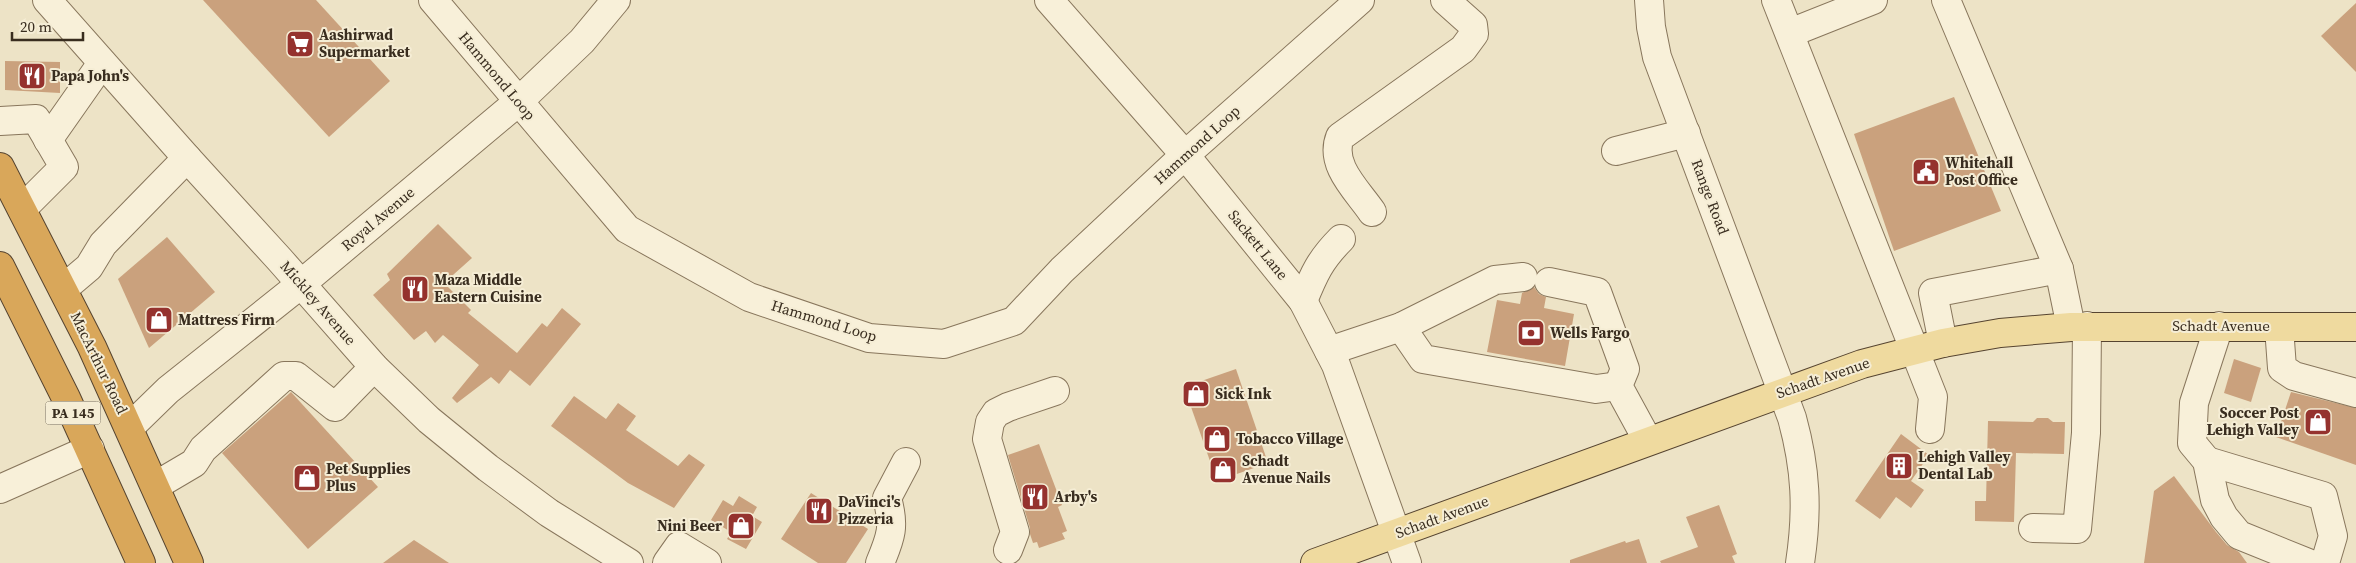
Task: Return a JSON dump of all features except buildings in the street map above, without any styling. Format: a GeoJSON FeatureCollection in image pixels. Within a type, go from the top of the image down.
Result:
{"type":"FeatureCollection","features":[{"type":"Feature","properties":{"kind":"highway","name":"MacArthur Road"},"geometry":{"type":"LineString","coordinates":[[0,167],[63,289],[130,427],[189,563]]}},
{"type":"Feature","properties":{"kind":"highway","name":"PA 145"},"geometry":{"type":"LineString","coordinates":[[0,266],[90,449],[136,557]]}},
{"type":"Feature","properties":{"kind":"main road","name":"Schadt Avenue"},"geometry":{"type":"LineString","coordinates":[[1315,563],[1862,364],[1943,343],[2000,333],[2079,326],[2356,327]]}},
{"type":"Feature","properties":{"kind":"street","name":"Mickley Avenue"},"geometry":{"type":"LineString","coordinates":[[47,0],[374,368],[429,420],[488,468],[549,513],[629,563]]}},
{"type":"Feature","properties":{"kind":"street","name":"Hammond Loop"},"geometry":{"type":"LineString","coordinates":[[433,0],[627,229],[749,297],[869,338],[944,344],[1014,321],[1062,270],[1185,155],[1360,0]]}},
{"type":"Feature","properties":{"kind":"street","name":"Royal Avenue"},"geometry":{"type":"LineString","coordinates":[[130,427],[168,390],[301,284],[518,102],[582,41],[616,0]]}},
{"type":"Feature","properties":{"kind":"street","name":"Sackett Lane"},"geometry":{"type":"LineString","coordinates":[[1049,0],[1185,155],[1303,301],[1336,365],[1407,563]]}},
{"type":"Feature","properties":{"kind":"street"},"geometry":{"type":"LineString","coordinates":[[1372,212],[1340,166],[1336,147],[1340,137],[1463,49],[1474,34],[1473,26],[1445,0]]}},
{"type":"Feature","properties":{"kind":"street","name":"Range Road"},"geometry":{"type":"LineString","coordinates":[[1649,0],[1651,27],[1657,57],[1783,392],[1802,453],[1806,490],[1805,527],[1800,563]]}},
{"type":"Feature","properties":{"kind":"street"},"geometry":{"type":"LineString","coordinates":[[1776,0],[1933,397],[1930,429]]}},
{"type":"Feature","properties":{"kind":"street"},"geometry":{"type":"LineString","coordinates":[[1790,33],[1873,0]]}},
{"type":"Feature","properties":{"kind":"street"},"geometry":{"type":"LineString","coordinates":[[1946,0],[2059,269],[2079,326],[2086,433],[2077,529],[2033,528]]}},
{"type":"Feature","properties":{"kind":"street"},"geometry":{"type":"LineString","coordinates":[[48,140],[102,63]]}},
{"type":"Feature","properties":{"kind":"street"},"geometry":{"type":"LineString","coordinates":[[0,121],[36,119],[64,167],[22,209]]}},
{"type":"Feature","properties":{"kind":"street"},"geometry":{"type":"LineString","coordinates":[[1616,151],[1686,133]]}},
{"type":"Feature","properties":{"kind":"street"},"geometry":{"type":"LineString","coordinates":[[63,289],[90,267],[103,244],[187,158]]}},
{"type":"Feature","properties":{"kind":"street"},"geometry":{"type":"LineString","coordinates":[[1303,301],[1317,267],[1324,256],[1341,239]]}},
{"type":"Feature","properties":{"kind":"street"},"geometry":{"type":"LineString","coordinates":[[1943,343],[1933,293],[2059,269]]}},
{"type":"Feature","properties":{"kind":"street"},"geometry":{"type":"LineString","coordinates":[[1329,351],[1401,327],[1495,280],[1523,278]]}},
{"type":"Feature","properties":{"kind":"street"},"geometry":{"type":"LineString","coordinates":[[1550,282],[1597,292],[1625,369],[1618,386]]}},
{"type":"Feature","properties":{"kind":"street"},"geometry":{"type":"LineString","coordinates":[[2219,326],[2194,403],[2192,443],[2207,461],[2215,500],[2224,517],[2239,535],[2308,563]]}},
{"type":"Feature","properties":{"kind":"street"},"geometry":{"type":"LineString","coordinates":[[1401,327],[1423,359],[1596,389],[1618,386]]}},
{"type":"Feature","properties":{"kind":"street"},"geometry":{"type":"LineString","coordinates":[[2279,327],[2282,368],[2294,376],[2356,392]]}},
{"type":"Feature","properties":{"kind":"street"},"geometry":{"type":"LineString","coordinates":[[155,486],[194,463],[204,448],[284,376],[296,376],[335,407],[374,368]]}},
{"type":"Feature","properties":{"kind":"street"},"geometry":{"type":"LineString","coordinates":[[1618,386],[1648,441]]}},
{"type":"Feature","properties":{"kind":"street"},"geometry":{"type":"LineString","coordinates":[[1008,550],[1015,532],[987,439],[990,422],[996,413],[1008,407],[1056,390]]}},
{"type":"Feature","properties":{"kind":"street"},"geometry":{"type":"LineString","coordinates":[[0,490],[90,449]]}},
{"type":"Feature","properties":{"kind":"street"},"geometry":{"type":"LineString","coordinates":[[2207,461],[2323,496],[2332,536],[2326,563]]}},
{"type":"Feature","properties":{"kind":"street"},"geometry":{"type":"LineString","coordinates":[[880,563],[892,530],[892,515],[887,498],[906,462]]}},
{"type":"Feature","properties":{"kind":"street"},"geometry":{"type":"LineString","coordinates":[[667,563],[679,546],[707,563]]}},
{"type":"Feature","properties":{"kind":"place","name":"Aashirwad Supermarket"},"geometry":{"type":"Point","coordinates":[300,44]}},
{"type":"Feature","properties":{"kind":"place","name":"Papa John's"},"geometry":{"type":"Point","coordinates":[32,76]}},
{"type":"Feature","properties":{"kind":"place","name":"Whitehall Post Office"},"geometry":{"type":"Point","coordinates":[1926,172]}},
{"type":"Feature","properties":{"kind":"place","name":"Maza Middle Eastern Cuisine"},"geometry":{"type":"Point","coordinates":[415,289]}},
{"type":"Feature","properties":{"kind":"place","name":"Mattress Firm"},"geometry":{"type":"Point","coordinates":[159,320]}},
{"type":"Feature","properties":{"kind":"place","name":"Wells Fargo"},"geometry":{"type":"Point","coordinates":[1531,333]}},
{"type":"Feature","properties":{"kind":"place","name":"Sick Ink"},"geometry":{"type":"Point","coordinates":[1196,394]}},
{"type":"Feature","properties":{"kind":"place","name":"Soccer Post Lehigh Valley"},"geometry":{"type":"Point","coordinates":[2318,422]}},
{"type":"Feature","properties":{"kind":"place","name":"Tobacco Village"},"geometry":{"type":"Point","coordinates":[1217,439]}},
{"type":"Feature","properties":{"kind":"place","name":"Lehigh Valley Dental Lab"},"geometry":{"type":"Point","coordinates":[1899,466]}},
{"type":"Feature","properties":{"kind":"place","name":"Schadt Avenue Nails"},"geometry":{"type":"Point","coordinates":[1223,470]}},
{"type":"Feature","properties":{"kind":"place","name":"Pet Supplies Plus"},"geometry":{"type":"Point","coordinates":[307,478]}},
{"type":"Feature","properties":{"kind":"place","name":"Arby's"},"geometry":{"type":"Point","coordinates":[1035,497]}},
{"type":"Feature","properties":{"kind":"place","name":"DaVinci's Pizzeria"},"geometry":{"type":"Point","coordinates":[819,511]}},
{"type":"Feature","properties":{"kind":"place","name":"Nini Beer"},"geometry":{"type":"Point","coordinates":[741,526]}}]}
